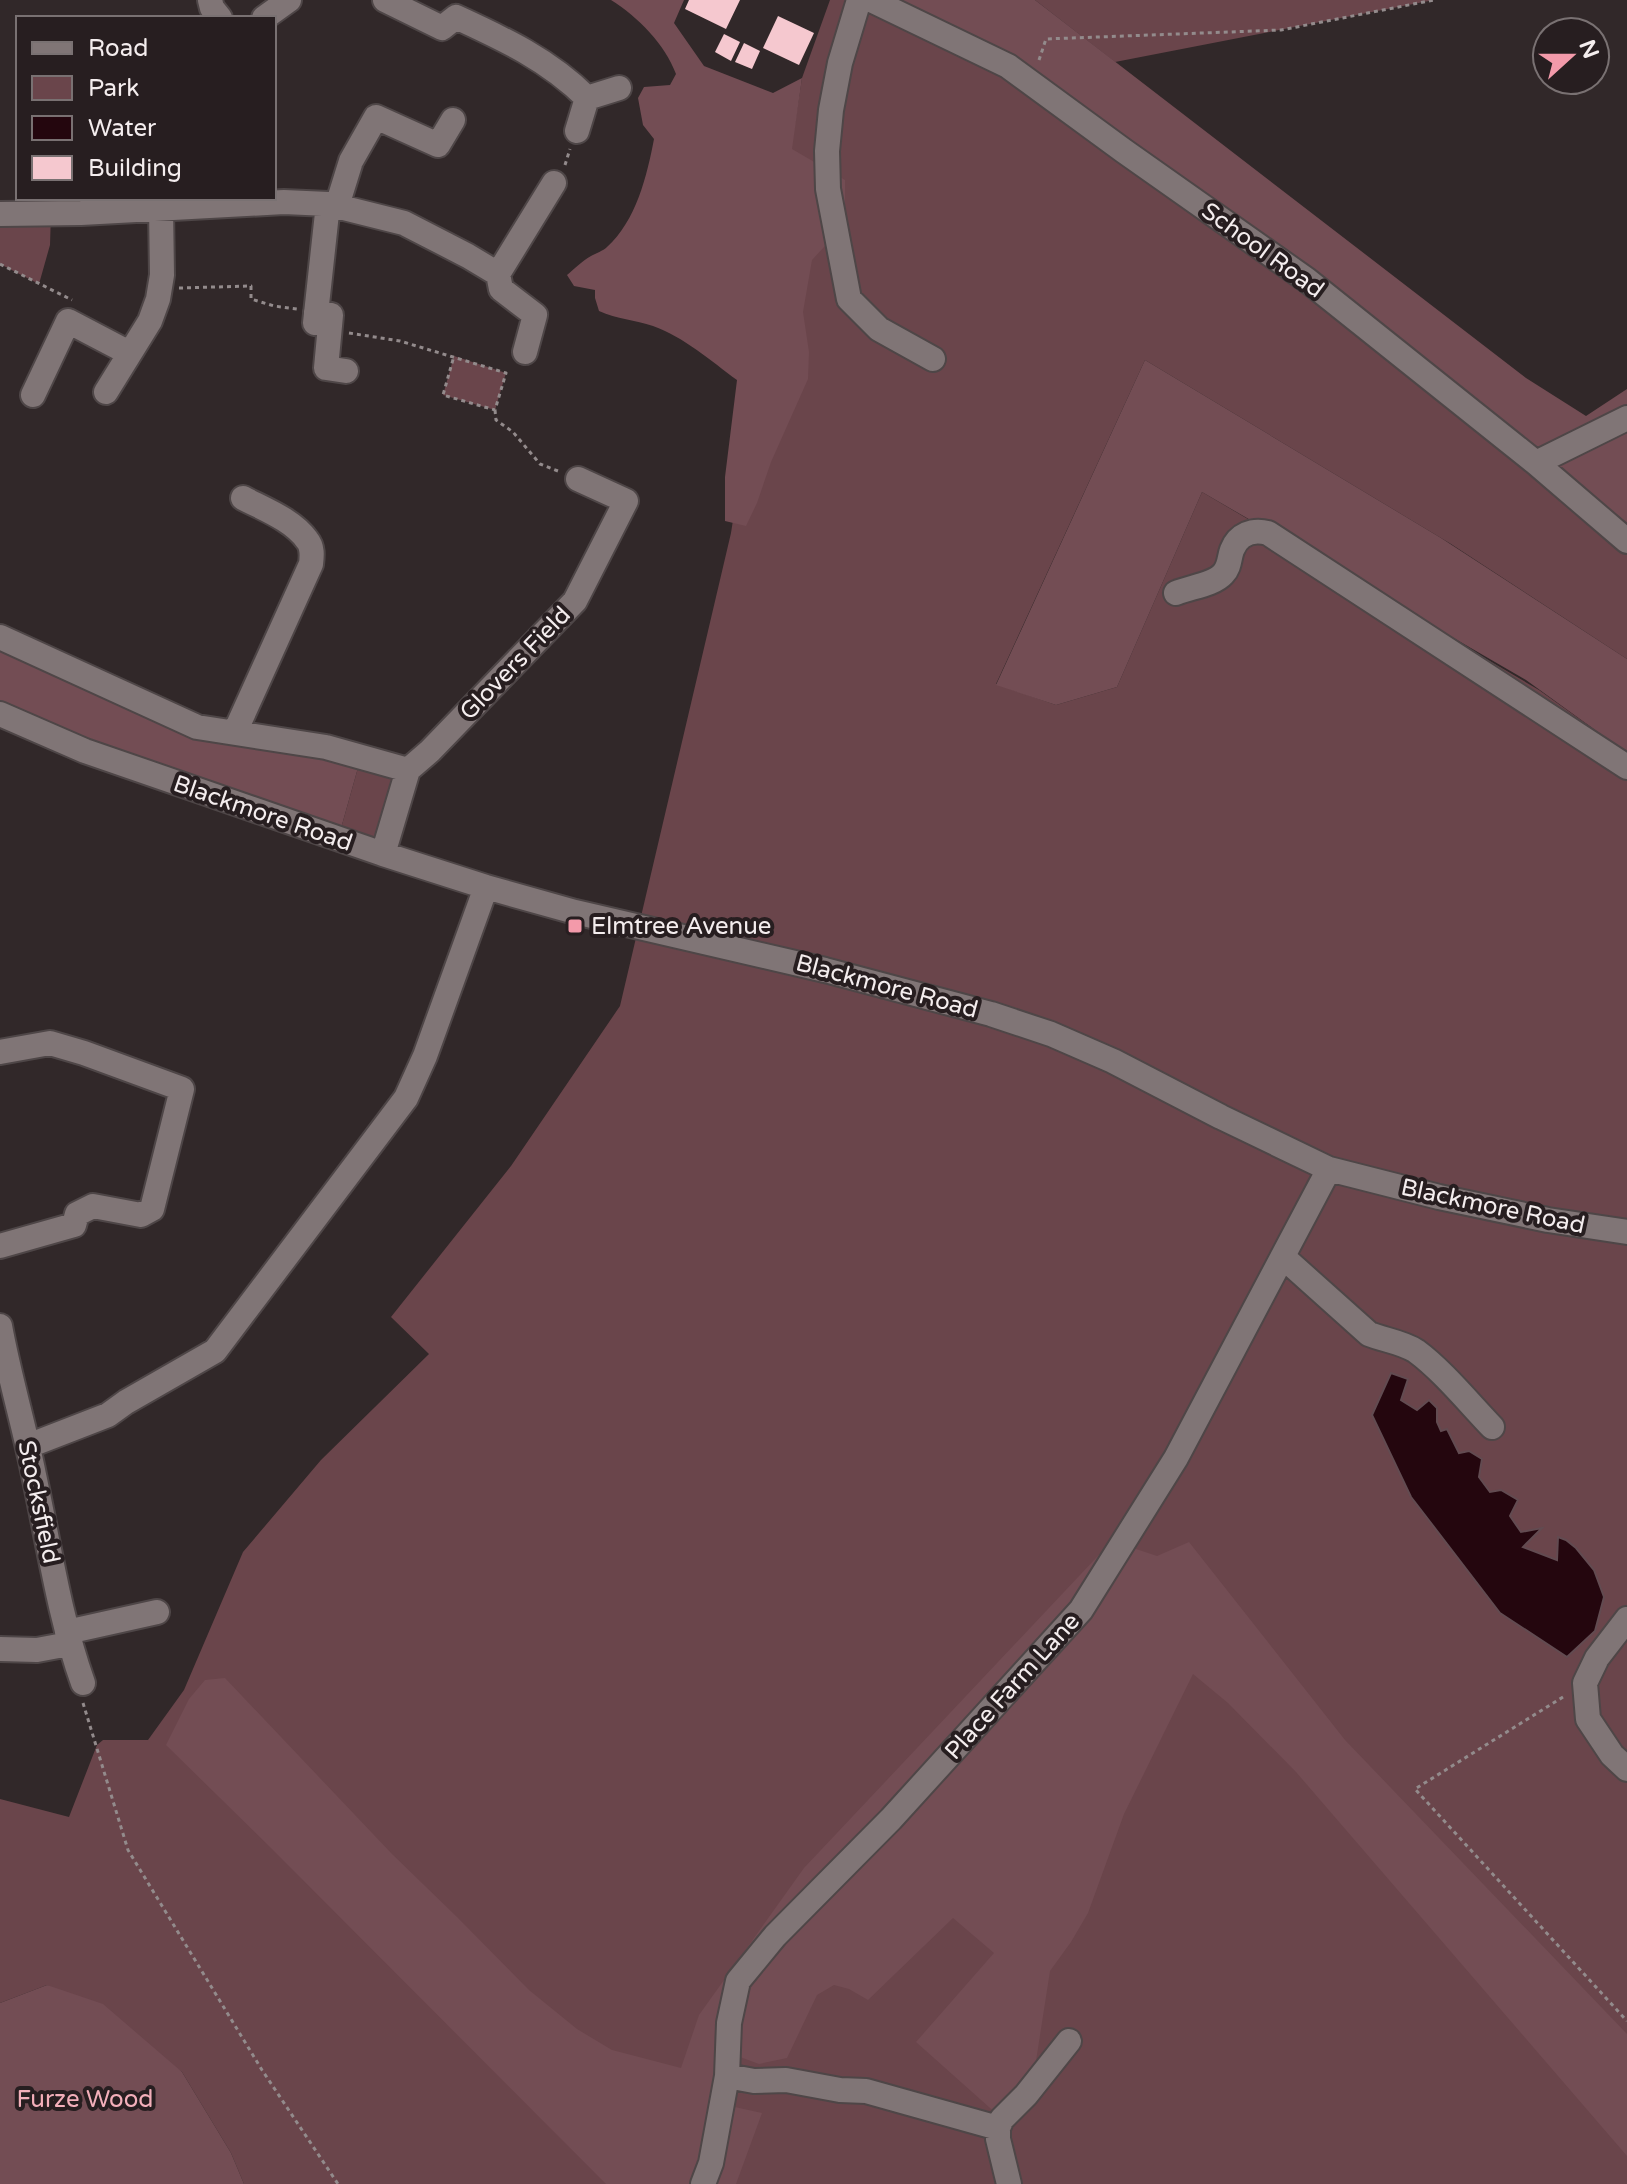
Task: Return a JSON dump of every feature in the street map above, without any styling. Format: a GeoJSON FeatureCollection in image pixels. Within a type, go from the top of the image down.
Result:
{"type":"FeatureCollection","features":[{"type":"Feature","properties":{"kind":"street"},"geometry":{"type":"LineString","coordinates":[[267,16],[289,0]]}},
{"type":"Feature","properties":{"kind":"street"},"geometry":{"type":"LineString","coordinates":[[385,0],[442,28],[456,17],[506,40],[556,69],[587,98]]}},
{"type":"Feature","properties":{"kind":"street"},"geometry":{"type":"LineString","coordinates":[[859,0],[840,63],[827,151],[828,189],[849,299],[879,329],[933,359]]}},
{"type":"Feature","properties":{"kind":"street","name":"School Road"},"geometry":{"type":"LineString","coordinates":[[871,0],[1008,66],[1032,83],[1307,280],[1536,463],[1627,541]]}},
{"type":"Feature","properties":{"kind":"street"},"geometry":{"type":"LineString","coordinates":[[587,98],[619,88]]}},
{"type":"Feature","properties":{"kind":"street"},"geometry":{"type":"LineString","coordinates":[[577,131],[587,98]]}},
{"type":"Feature","properties":{"kind":"street"},"geometry":{"type":"LineString","coordinates":[[346,371],[326,368],[320,321],[333,205],[351,161],[376,117],[438,145],[453,120]]}},
{"type":"Feature","properties":{"kind":"street"},"geometry":{"type":"LineString","coordinates":[[525,352],[535,315],[501,289],[498,274],[554,183]]}},
{"type":"Feature","properties":{"kind":"street"},"geometry":{"type":"LineString","coordinates":[[0,214],[81,205],[161,208],[220,202],[284,202],[333,205],[404,223],[498,274]]}},
{"type":"Feature","properties":{"kind":"street"},"geometry":{"type":"LineString","coordinates":[[106,392],[150,321],[158,299],[162,275],[161,208]]}},
{"type":"Feature","properties":{"kind":"street"},"geometry":{"type":"LineString","coordinates":[[33,395],[68,321],[129,353]]}},
{"type":"Feature","properties":{"kind":"street"},"geometry":{"type":"LineString","coordinates":[[1536,463],[1627,418]]}},
{"type":"Feature","properties":{"kind":"street","name":"Glovers Field"},"geometry":{"type":"LineString","coordinates":[[408,770],[575,601],[638,499],[578,479]]}},
{"type":"Feature","properties":{"kind":"street"},"geometry":{"type":"LineString","coordinates":[[235,732],[302,586],[311,564],[312,552],[308,540],[288,522],[243,498]]}},
{"type":"Feature","properties":{"kind":"street"},"geometry":{"type":"LineString","coordinates":[[1176,593],[1221,577],[1229,565],[1234,545],[1246,534],[1268,533],[1627,767]]}},
{"type":"Feature","properties":{"kind":"street"},"geometry":{"type":"LineString","coordinates":[[0,637],[197,727],[326,747],[408,770],[383,854]]}},
{"type":"Feature","properties":{"kind":"street","name":"Blackmore Road"},"geometry":{"type":"LineString","coordinates":[[0,714],[85,751],[486,887],[575,912],[825,970],[1051,1034],[1113,1061],[1329,1169],[1439,1197],[1548,1220],[1627,1232]]}},
{"type":"Feature","properties":{"kind":"street"},"geometry":{"type":"LineString","coordinates":[[28,1446],[108,1415],[215,1351],[406,1098],[425,1056],[486,887]]}},
{"type":"Feature","properties":{"kind":"street"},"geometry":{"type":"LineString","coordinates":[[0,1052],[50,1043],[182,1089],[152,1209],[141,1215],[93,1206],[77,1214],[74,1225],[0,1246]]}},
{"type":"Feature","properties":{"kind":"street","name":"Place Farm Lane"},"geometry":{"type":"LineString","coordinates":[[703,2184],[711,2163],[727,2076],[729,2023],[738,1981],[775,1936],[891,1819],[1081,1610],[1176,1458],[1329,1169]]}},
{"type":"Feature","properties":{"kind":"street"},"geometry":{"type":"LineString","coordinates":[[1283,1257],[1369,1334],[1414,1350],[1430,1363],[1492,1427]]}},
{"type":"Feature","properties":{"kind":"street","name":"Stocksfield"},"geometry":{"type":"LineString","coordinates":[[0,1326],[3,1359],[28,1446],[68,1638],[83,1683]]}},
{"type":"Feature","properties":{"kind":"street"},"geometry":{"type":"LineString","coordinates":[[0,1649],[37,1650],[157,1612]]}},
{"type":"Feature","properties":{"kind":"street"},"geometry":{"type":"LineString","coordinates":[[1627,1619],[1597,1658],[1585,1683],[1588,1719],[1612,1755],[1627,1769]]}},
{"type":"Feature","properties":{"kind":"street"},"geometry":{"type":"LineString","coordinates":[[1009,2184],[998,2128],[1007,2112],[1026,2095],[1069,2041]]}},
{"type":"Feature","properties":{"kind":"street"},"geometry":{"type":"LineString","coordinates":[[727,2076],[866,2091],[998,2128]]}},
{"type":"Feature","properties":{"kind":"path"},"geometry":{"type":"LineString","coordinates":[[1032,83],[1046,39],[1281,30],[1434,0]]}},
{"type":"Feature","properties":{"kind":"path"},"geometry":{"type":"LineString","coordinates":[[554,183],[577,131]]}},
{"type":"Feature","properties":{"kind":"path"},"geometry":{"type":"LineString","coordinates":[[0,264],[75,301],[68,321]]}},
{"type":"Feature","properties":{"kind":"path"},"geometry":{"type":"LineString","coordinates":[[160,288],[251,286],[251,299],[506,373],[495,410],[496,420],[513,432],[540,464],[578,479]]}},
{"type":"Feature","properties":{"kind":"path"},"geometry":{"type":"LineString","coordinates":[[454,356],[443,395],[495,410]]}},
{"type":"Feature","properties":{"kind":"path"},"geometry":{"type":"LineString","coordinates":[[83,1683],[78,1686],[128,1850],[262,2070],[338,2184]]}},
{"type":"Feature","properties":{"kind":"path"},"geometry":{"type":"LineString","coordinates":[[1585,1683],[1415,1789],[1627,2021]]}},
{"type":"Feature","properties":{"kind":"green space"},"geometry":{"type":"Polygon","coordinates":[[[611,0],[684,0],[674,23],[704,66],[773,93],[802,78],[792,149],[845,180],[845,212],[836,234],[812,260],[803,312],[809,352],[808,379],[746,526],[725,521],[725,477],[737,380],[676,336],[599,311],[595,290],[574,286],[567,275],[584,260],[607,247],[626,224],[644,183],[654,139],[643,125],[638,98],[644,87],[670,85],[676,74],[650,32],[611,0]]]}},
{"type":"Feature","properties":{"kind":"green space"},"geometry":{"type":"Polygon","coordinates":[[[830,0],[876,0],[1006,54],[1313,269],[1627,523],[1627,659],[1451,544],[1145,360],[996,684],[1056,705],[1117,687],[1202,492],[1539,690],[1627,753],[1627,2184],[244,2184],[231,2153],[182,2072],[47,1985],[0,2003],[0,1799],[69,1817],[97,1745],[103,1740],[148,1740],[184,1690],[243,1552],[321,1460],[429,1354],[391,1317],[511,1166],[620,1006],[731,533],[802,78],[830,0]]]}},
{"type":"Feature","properties":{"kind":"green space"},"geometry":{"type":"Polygon","coordinates":[[[876,0],[1035,0],[1526,378],[1586,416],[1627,389],[1627,523],[1313,269],[1006,54],[876,0]]]}},
{"type":"Feature","properties":{"kind":"green space"},"geometry":{"type":"Polygon","coordinates":[[[1035,0],[1434,0],[1115,62],[1035,0]]]}},
{"type":"Feature","properties":{"kind":"green space"},"geometry":{"type":"Polygon","coordinates":[[[51,213],[50,245],[39,284],[0,264],[0,214],[51,213]]]}},
{"type":"Feature","properties":{"kind":"green space"},"geometry":{"type":"Polygon","coordinates":[[[454,356],[506,373],[495,410],[443,395],[454,356]]]}},
{"type":"Feature","properties":{"kind":"green space"},"geometry":{"type":"Polygon","coordinates":[[[1145,360],[1441,538],[1627,659],[1627,753],[1526,680],[1202,492],[1117,687],[1056,705],[996,685],[1145,360]]]}},
{"type":"Feature","properties":{"kind":"green space"},"geometry":{"type":"Polygon","coordinates":[[[0,637],[156,709],[361,757],[338,839],[0,714],[0,637]]]}},
{"type":"Feature","properties":{"kind":"green space"},"geometry":{"type":"Polygon","coordinates":[[[361,757],[408,770],[383,854],[338,839],[361,757]]]}},
{"type":"Feature","properties":{"kind":"green space"},"geometry":{"type":"Polygon","coordinates":[[[1112,1541],[1157,1556],[1189,1542],[1345,1740],[1627,2034],[1627,2156],[1296,1772],[1228,1703],[1193,1674],[1124,1814],[1088,1913],[1050,1971],[1036,2061],[999,2116],[916,2042],[994,1953],[953,1918],[868,2000],[834,1985],[817,1995],[787,2058],[759,2064],[740,2057],[721,2104],[762,2113],[736,2184],[606,2184],[166,1745],[189,1699],[205,1680],[225,1678],[392,1854],[529,1990],[577,2029],[612,2050],[681,2068],[699,2015],[804,1868],[1112,1541]]]}},
{"type":"Feature","properties":{"kind":"green space","name":"Furze Wood"},"geometry":{"type":"Polygon","coordinates":[[[47,1985],[103,2004],[182,2072],[231,2153],[244,2184],[0,2184],[0,2003],[47,1985]]]}},
{"type":"Feature","properties":{"kind":"water"},"geometry":{"type":"Polygon","coordinates":[[[1391,1373],[1408,1379],[1401,1400],[1417,1410],[1429,1400],[1437,1408],[1441,1431],[1447,1429],[1459,1453],[1469,1451],[1482,1459],[1479,1477],[1490,1492],[1501,1490],[1518,1500],[1510,1516],[1521,1532],[1542,1528],[1523,1547],[1557,1560],[1558,1537],[1576,1548],[1594,1570],[1604,1597],[1595,1631],[1567,1657],[1500,1613],[1411,1497],[1372,1415],[1391,1373]]]}},
{"type":"Feature","properties":{"kind":"building"},"geometry":{"type":"Polygon","coordinates":[[[689,0],[740,0],[726,29],[685,9],[689,0]]]}},
{"type":"Feature","properties":{"kind":"building"},"geometry":{"type":"Polygon","coordinates":[[[778,16],[814,33],[799,65],[763,48],[778,16]]]}},
{"type":"Feature","properties":{"kind":"building"},"geometry":{"type":"Polygon","coordinates":[[[724,34],[740,42],[731,61],[715,52],[724,34]]]}},
{"type":"Feature","properties":{"kind":"building"},"geometry":{"type":"Polygon","coordinates":[[[744,43],[760,51],[752,69],[735,62],[744,43]]]}},
{"type":"Feature","properties":{"kind":"place","name":"Elmtree Avenue"},"geometry":{"type":"Point","coordinates":[575,926]}}]}
